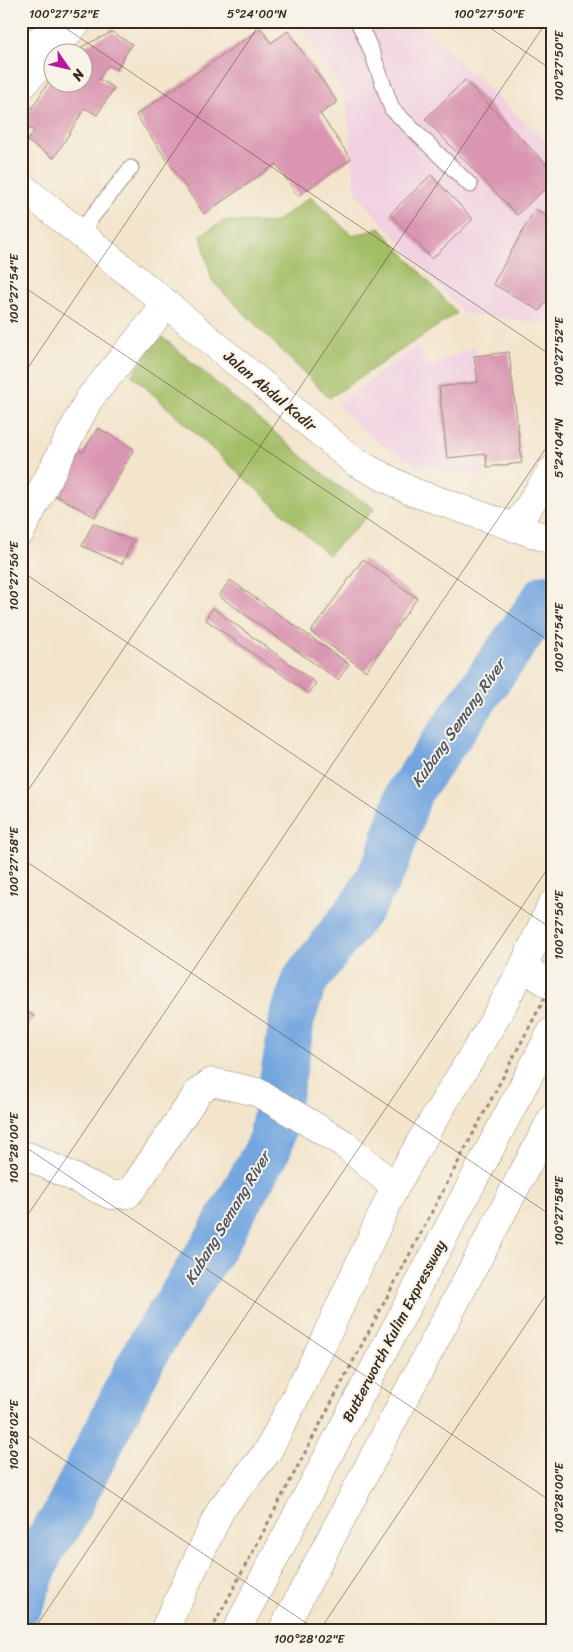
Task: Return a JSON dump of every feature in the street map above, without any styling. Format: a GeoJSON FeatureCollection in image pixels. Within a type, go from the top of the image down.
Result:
{"type":"FeatureCollection","features":[{"type":"Feature","properties":{"kind":"main road"},"geometry":{"type":"LineString","coordinates":[[21,50],[73,21]]}},
{"type":"Feature","properties":{"kind":"main road"},"geometry":{"type":"LineString","coordinates":[[21,87],[78,21]]}},
{"type":"Feature","properties":{"kind":"main road","name":"Jalan Abdul Kadir"},"geometry":{"type":"LineString","coordinates":[[21,186],[167,304],[355,462],[413,492],[533,534]]}},
{"type":"Feature","properties":{"kind":"main road"},"geometry":{"type":"LineString","coordinates":[[21,531],[89,399],[167,304]]}},
{"type":"Feature","properties":{"kind":"main road"},"geometry":{"type":"LineString","coordinates":[[533,534],[552,470]]}},
{"type":"Feature","properties":{"kind":"main road"},"geometry":{"type":"LineString","coordinates":[[164,1631],[221,1510],[268,1451],[321,1348],[395,1187],[492,1024],[523,968],[552,904]]}},
{"type":"Feature","properties":{"kind":"main road"},"geometry":{"type":"LineString","coordinates":[[523,968],[552,985]]}},
{"type":"Feature","properties":{"kind":"main road","name":"Butterworth Kulim Expressway"},"geometry":{"type":"LineString","coordinates":[[236,1631],[552,1031]]}},
{"type":"Feature","properties":{"kind":"main road"},"geometry":{"type":"LineString","coordinates":[[21,1155],[30,1157],[111,1195],[128,1194],[199,1091],[212,1082],[257,1092],[343,1144],[395,1187]]}},
{"type":"Feature","properties":{"kind":"main road"},"geometry":{"type":"LineString","coordinates":[[282,1631],[552,1118]]}},
{"type":"Feature","properties":{"kind":"lane"},"geometry":{"type":"LineString","coordinates":[[358,21],[371,50],[392,109],[470,185]]}},
{"type":"Feature","properties":{"kind":"lane"},"geometry":{"type":"LineString","coordinates":[[79,232],[132,168]]}},
{"type":"Feature","properties":{"kind":"path"},"geometry":{"type":"LineString","coordinates":[[211,1631],[552,985]]}},
{"type":"Feature","properties":{"kind":"shaded area"},"geometry":{"type":"Polygon","coordinates":[[[295,21],[415,21],[552,147],[552,324],[464,314],[356,193],[346,95],[295,21]]]}},
{"type":"Feature","properties":{"kind":"shaded area"},"geometry":{"type":"Polygon","coordinates":[[[476,345],[486,475],[419,466],[370,437],[337,405],[415,347],[431,367],[476,345]]]}},
{"type":"Feature","properties":{"kind":"green space"},"geometry":{"type":"Polygon","coordinates":[[[310,197],[353,236],[380,228],[457,313],[329,398],[212,281],[201,235],[224,221],[274,223],[310,197]]]}},
{"type":"Feature","properties":{"kind":"green space"},"geometry":{"type":"Polygon","coordinates":[[[161,336],[335,484],[375,509],[328,555],[132,375],[161,336]]]}},
{"type":"Feature","properties":{"kind":"building"},"geometry":{"type":"Polygon","coordinates":[[[261,28],[271,43],[288,31],[337,102],[320,114],[351,159],[298,196],[276,164],[204,214],[136,115],[261,28]]]}},
{"type":"Feature","properties":{"kind":"building"},"geometry":{"type":"Polygon","coordinates":[[[112,32],[132,44],[116,70],[108,65],[99,79],[114,88],[97,115],[85,108],[54,158],[27,141],[34,131],[22,124],[42,92],[92,92],[91,42],[112,32]]]}},
{"type":"Feature","properties":{"kind":"building"},"geometry":{"type":"Polygon","coordinates":[[[465,80],[552,170],[552,182],[517,215],[425,119],[465,80]]]}},
{"type":"Feature","properties":{"kind":"building"},"geometry":{"type":"Polygon","coordinates":[[[431,175],[473,219],[432,259],[390,214],[431,175]]]}},
{"type":"Feature","properties":{"kind":"building"},"geometry":{"type":"Polygon","coordinates":[[[535,209],[552,219],[552,290],[540,311],[493,284],[535,209]]]}},
{"type":"Feature","properties":{"kind":"building"},"geometry":{"type":"Polygon","coordinates":[[[509,352],[522,463],[487,467],[486,454],[447,458],[439,387],[478,382],[474,356],[509,352]]]}},
{"type":"Feature","properties":{"kind":"building"},"geometry":{"type":"Polygon","coordinates":[[[98,428],[134,449],[95,517],[53,494],[78,450],[83,452],[98,428]]]}},
{"type":"Feature","properties":{"kind":"building"},"geometry":{"type":"Polygon","coordinates":[[[93,523],[133,541],[122,564],[82,546],[93,523]]]}},
{"type":"Feature","properties":{"kind":"building"},"geometry":{"type":"Polygon","coordinates":[[[363,559],[417,598],[366,671],[311,632],[363,559]]]}},
{"type":"Feature","properties":{"kind":"building"},"geometry":{"type":"Polygon","coordinates":[[[230,580],[349,664],[338,680],[219,596],[230,580]]]}},
{"type":"Feature","properties":{"kind":"building"},"geometry":{"type":"Polygon","coordinates":[[[213,608],[316,683],[309,694],[205,619],[213,608]]]}},
{"type":"Feature","properties":{"kind":"building"},"geometry":{"type":"Polygon","coordinates":[[[21,1008],[34,1016],[21,1035],[21,1008]]]}},
{"type":"Feature","properties":{"kind":"waterway","name":"Kubang Semang River"},"geometry":{"type":"LineString","coordinates":[[21,1603],[42,1548],[61,1522],[147,1350],[219,1237],[270,1145],[292,1018],[305,980],[364,903],[387,862],[410,791],[546,597]]}}]}
